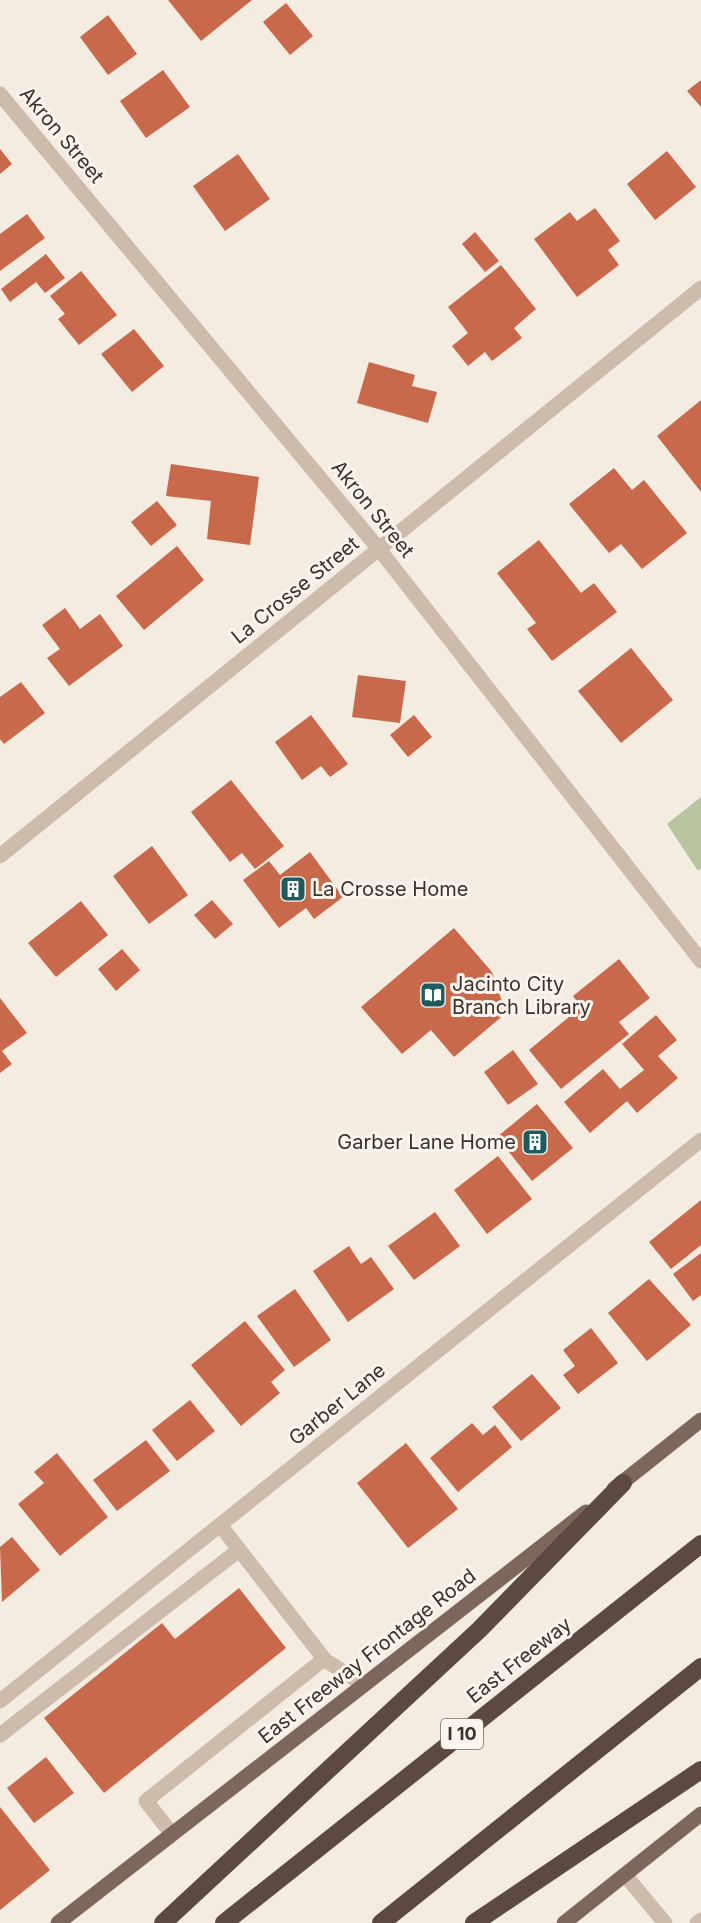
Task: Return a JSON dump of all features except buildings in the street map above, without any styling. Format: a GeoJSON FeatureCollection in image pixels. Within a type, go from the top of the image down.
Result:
{"type":"FeatureCollection","features":[{"type":"Feature","properties":{"kind":"highway"},"geometry":{"type":"LineString","coordinates":[[163,1923],[479,1630],[623,1483]]}},
{"type":"Feature","properties":{"kind":"highway","name":"East Freeway"},"geometry":{"type":"LineString","coordinates":[[224,1923],[701,1544]]}},
{"type":"Feature","properties":{"kind":"highway"},"geometry":{"type":"LineString","coordinates":[[381,1923],[701,1667]]}},
{"type":"Feature","properties":{"kind":"highway"},"geometry":{"type":"LineString","coordinates":[[474,1923],[701,1770]]}},
{"type":"Feature","properties":{"kind":"main road","name":"East Freeway Frontage Road"},"geometry":{"type":"LineString","coordinates":[[57,1923],[701,1420]]}},
{"type":"Feature","properties":{"kind":"main road"},"geometry":{"type":"LineString","coordinates":[[564,1923],[701,1814]]}},
{"type":"Feature","properties":{"kind":"street","name":"Akron Street"},"geometry":{"type":"LineString","coordinates":[[0,94],[379,549],[701,961]]}},
{"type":"Feature","properties":{"kind":"street","name":"La Crosse Street"},"geometry":{"type":"LineString","coordinates":[[0,856],[701,288]]}},
{"type":"Feature","properties":{"kind":"street","name":"Garber Lane"},"geometry":{"type":"LineString","coordinates":[[0,1701],[701,1140]]}},
{"type":"Feature","properties":{"kind":"street"},"geometry":{"type":"LineString","coordinates":[[220,1525],[324,1659],[345,1675],[364,1685]]}},
{"type":"Feature","properties":{"kind":"street"},"geometry":{"type":"LineString","coordinates":[[0,1735],[239,1550]]}},
{"type":"Feature","properties":{"kind":"street"},"geometry":{"type":"LineString","coordinates":[[172,1834],[146,1801],[324,1659]]}},
{"type":"Feature","properties":{"kind":"street"},"geometry":{"type":"LineString","coordinates":[[625,1875],[665,1923]]}},
{"type":"Feature","properties":{"kind":"green space"},"geometry":{"type":"Polygon","coordinates":[[[701,797],[701,868],[698,871],[667,824],[701,797]]]}},
{"type":"Feature","properties":{"kind":"place","name":"La Crosse Home"},"geometry":{"type":"Point","coordinates":[293,889]}},
{"type":"Feature","properties":{"kind":"place","name":"Jacinto City Branch Library"},"geometry":{"type":"Point","coordinates":[433,995]}},
{"type":"Feature","properties":{"kind":"place","name":"Garber Lane Home"},"geometry":{"type":"Point","coordinates":[535,1142]}}]}
